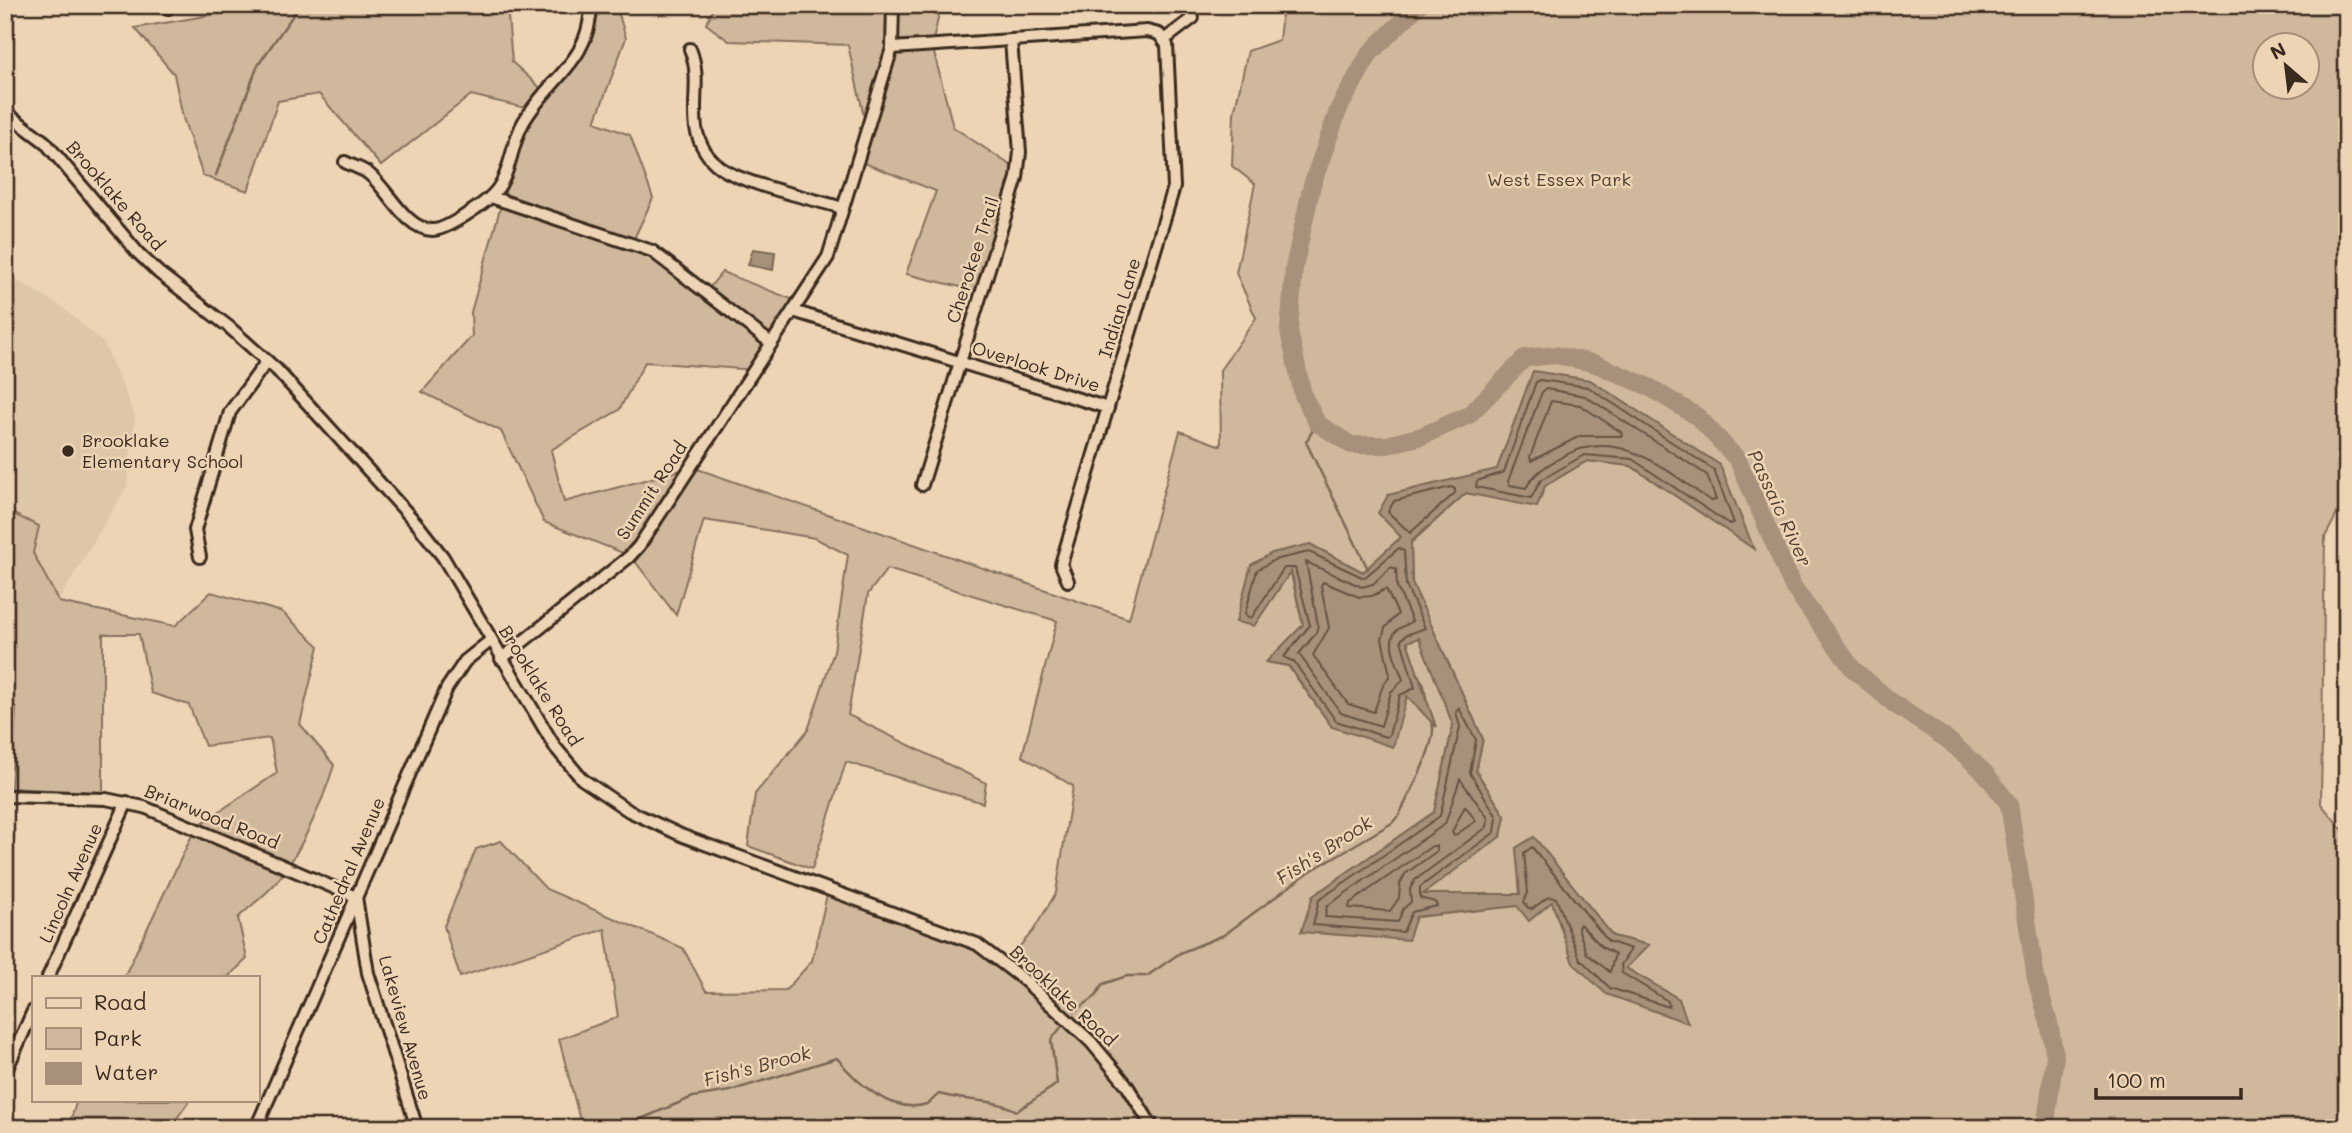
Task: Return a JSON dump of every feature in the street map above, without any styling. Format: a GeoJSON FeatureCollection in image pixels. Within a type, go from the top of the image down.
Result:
{"type":"FeatureCollection","features":[{"type":"Feature","properties":{"kind":"street"},"geometry":{"type":"LineString","coordinates":[[345,162],[368,173],[416,225],[428,230],[443,228],[491,197],[503,180],[523,122],[582,48],[591,23],[591,5]]}},
{"type":"Feature","properties":{"kind":"street"},"geometry":{"type":"LineString","coordinates":[[793,311],[828,257],[892,48],[893,5]]}},
{"type":"Feature","properties":{"kind":"street"},"geometry":{"type":"LineString","coordinates":[[892,48],[1147,31],[1159,34],[1164,40],[1193,18]]}},
{"type":"Feature","properties":{"kind":"street","name":"Indian Lane"},"geometry":{"type":"LineString","coordinates":[[1068,581],[1061,564],[1174,187],[1169,58],[1164,40]]}},
{"type":"Feature","properties":{"kind":"street","name":"Cherokee Trail"},"geometry":{"type":"LineString","coordinates":[[922,485],[1020,165],[1011,41]]}},
{"type":"Feature","properties":{"kind":"street"},"geometry":{"type":"LineString","coordinates":[[690,49],[698,74],[696,129],[712,160],[730,173],[843,208]]}},
{"type":"Feature","properties":{"kind":"street","name":"Brooklake Road"},"geometry":{"type":"LineString","coordinates":[[5,112],[54,151],[138,253],[159,273],[267,361],[434,545],[555,747],[596,790],[641,817],[683,836],[977,944],[1024,980],[1091,1042],[1126,1084],[1153,1128]]}},
{"type":"Feature","properties":{"kind":"street"},"geometry":{"type":"LineString","coordinates":[[491,197],[652,251],[771,342]]}},
{"type":"Feature","properties":{"kind":"street","name":"Overlook Drive"},"geometry":{"type":"LineString","coordinates":[[793,311],[1108,408]]}},
{"type":"Feature","properties":{"kind":"street","name":"Summit Road"},"geometry":{"type":"LineString","coordinates":[[501,659],[629,557],[793,311]]}},
{"type":"Feature","properties":{"kind":"street"},"geometry":{"type":"LineString","coordinates":[[200,557],[195,530],[230,412],[267,361]]}},
{"type":"Feature","properties":{"kind":"street","name":"Cathedral Avenue"},"geometry":{"type":"LineString","coordinates":[[256,1128],[447,688],[465,661],[490,641]]}},
{"type":"Feature","properties":{"kind":"street","name":"Briarwood Road"},"geometry":{"type":"LineString","coordinates":[[5,796],[87,797],[127,802],[154,810],[356,897]]}},
{"type":"Feature","properties":{"kind":"street","name":"Lincoln Avenue"},"geometry":{"type":"LineString","coordinates":[[48,976],[127,802]]}},
{"type":"Feature","properties":{"kind":"street","name":"Lakeview Avenue"},"geometry":{"type":"LineString","coordinates":[[356,897],[371,984],[417,1128]]}},
{"type":"Feature","properties":{"kind":"street"},"geometry":{"type":"LineString","coordinates":[[5,1073],[32,1013]]}},
{"type":"Feature","properties":{"kind":"shaded area","name":"Brooklake Elementary School"},"geometry":{"type":"Polygon","coordinates":[[[5,273],[62,307],[104,343],[135,416],[127,486],[58,602],[33,553],[23,517],[5,510],[5,273]]]}},
{"type":"Feature","properties":{"kind":"green space","name":"West Essex Park"},"geometry":{"type":"Polygon","coordinates":[[[217,5],[507,5],[512,62],[546,93],[585,44],[593,5],[616,5],[626,38],[595,122],[630,135],[653,198],[633,241],[706,292],[722,272],[799,302],[756,370],[645,362],[619,410],[551,450],[564,502],[692,467],[1129,619],[1180,431],[1221,446],[1220,370],[1256,318],[1236,273],[1255,184],[1232,166],[1234,113],[1248,51],[1279,40],[1283,5],[2347,5],[2347,495],[2325,537],[2321,804],[2347,835],[2347,1128],[582,1128],[559,1039],[618,1017],[605,929],[460,977],[444,926],[476,849],[501,841],[546,889],[683,948],[706,991],[786,990],[812,961],[828,890],[958,935],[1006,962],[1033,931],[1056,893],[1073,786],[1022,756],[1057,621],[887,569],[868,594],[848,715],[986,783],[983,803],[846,762],[812,869],[748,846],[755,794],[808,730],[834,651],[848,555],[815,538],[704,520],[676,615],[631,556],[544,522],[501,431],[422,392],[472,336],[471,312],[503,198],[534,110],[471,95],[381,166],[319,94],[278,101],[248,191],[203,176],[183,118],[174,74],[135,28],[211,15],[217,5]],[[1531,377],[1497,469],[1388,495],[1401,537],[1363,572],[1310,544],[1290,570],[1303,625],[1267,662],[1288,666],[1332,727],[1407,695],[1435,725],[1407,641],[1420,638],[1453,725],[1434,812],[1313,896],[1416,917],[1552,902],[1573,963],[1679,999],[1626,968],[1648,945],[1613,936],[1534,837],[1516,848],[1521,894],[1422,894],[1501,836],[1505,816],[1476,771],[1483,739],[1412,583],[1411,543],[1466,493],[1537,506],[1545,486],[1587,461],[1631,466],[1753,548],[1531,377]]]}},
{"type":"Feature","properties":{"kind":"green space"},"geometry":{"type":"Polygon","coordinates":[[[715,5],[941,5],[932,45],[953,127],[1019,171],[982,292],[906,274],[936,191],[861,162],[868,135],[848,45],[729,41],[706,24],[715,5]]]}},
{"type":"Feature","properties":{"kind":"green space"},"geometry":{"type":"Polygon","coordinates":[[[5,510],[39,526],[33,553],[59,602],[175,626],[211,592],[282,612],[319,646],[300,724],[334,765],[317,811],[292,860],[274,885],[238,918],[247,959],[229,976],[124,976],[196,827],[277,773],[270,738],[205,746],[189,705],[151,693],[139,634],[103,634],[103,793],[11,788],[16,708],[5,708],[5,510]]]}},
{"type":"Feature","properties":{"kind":"green space"},"geometry":{"type":"Polygon","coordinates":[[[76,1102],[189,1102],[170,1128],[68,1128],[76,1102]]]}},
{"type":"Feature","properties":{"kind":"water"},"geometry":{"type":"Polygon","coordinates":[[[753,249],[775,252],[773,270],[748,265],[753,249]]]}},
{"type":"Feature","properties":{"kind":"water"},"geometry":{"type":"Polygon","coordinates":[[[1533,371],[1590,380],[1720,465],[1754,549],[1631,466],[1587,461],[1545,486],[1537,507],[1466,493],[1411,542],[1412,583],[1483,739],[1476,771],[1505,816],[1501,836],[1423,894],[1520,894],[1516,848],[1534,837],[1613,936],[1649,945],[1626,968],[1679,999],[1688,1023],[1606,994],[1573,963],[1552,902],[1529,921],[1517,906],[1416,917],[1408,940],[1301,932],[1313,896],[1434,812],[1453,725],[1419,638],[1407,642],[1436,727],[1407,696],[1393,747],[1332,727],[1289,666],[1266,662],[1303,625],[1291,571],[1254,626],[1236,622],[1251,565],[1272,553],[1310,544],[1363,572],[1401,537],[1378,513],[1388,495],[1497,469],[1533,371]]]}},
{"type":"Feature","properties":{"kind":"waterway"},"geometry":{"type":"LineString","coordinates":[[216,175],[258,65],[300,5]]}},
{"type":"Feature","properties":{"kind":"waterway","name":"Passaic River"},"geometry":{"type":"LineString","coordinates":[[1419,5],[1370,53],[1339,108],[1312,185],[1294,268],[1289,331],[1303,395],[1317,423],[1351,445],[1387,445],[1422,436],[1469,415],[1525,358],[1556,355],[1596,364],[1649,387],[1698,417],[1738,460],[1793,587],[1853,669],[1894,704],[1948,740],[1985,773],[2009,804],[2036,979],[2055,1056],[2045,1128]]}},
{"type":"Feature","properties":{"kind":"waterway","name":"Fish's Brook"},"geometry":{"type":"LineString","coordinates":[[1317,423],[1306,442],[1368,569]]}},
{"type":"Feature","properties":{"kind":"waterway","name":"Fish's Brook"},"geometry":{"type":"LineString","coordinates":[[1417,673],[1424,686],[1426,700]]}},
{"type":"Feature","properties":{"kind":"waterway","name":"Fish's Brook"},"geometry":{"type":"LineString","coordinates":[[1075,1011],[1095,997],[1103,984],[1127,976],[1147,976],[1180,953],[1224,935],[1309,872],[1392,823],[1399,815],[1422,769],[1431,742],[1432,723]]}},
{"type":"Feature","properties":{"kind":"waterway","name":"Fish's Brook"},"geometry":{"type":"LineString","coordinates":[[629,1128],[636,1121],[693,1097],[730,1091],[837,1058],[864,1086],[900,1105],[927,1104],[939,1094],[989,1102],[1017,1111],[1057,1084],[1051,1040],[1062,1026]]}},
{"type":"Feature","properties":{"kind":"place","name":"Brooklake Elementary School"},"geometry":{"type":"Point","coordinates":[68,451]}}]}
